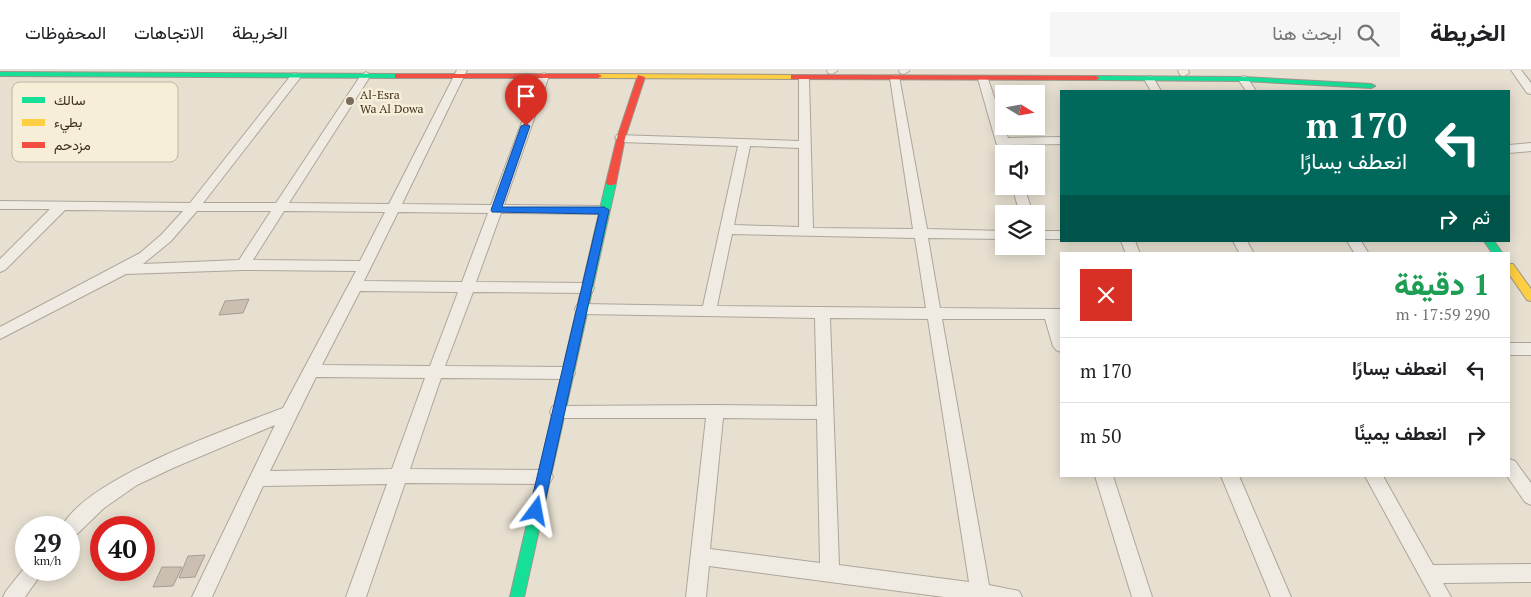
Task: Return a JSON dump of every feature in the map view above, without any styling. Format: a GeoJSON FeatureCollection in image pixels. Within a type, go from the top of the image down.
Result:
{"type":"FeatureCollection","features":[{"type":"Feature","properties":{"kind":"street"},"geometry":{"type":"LineString","coordinates":[[766,70],[832,70],[983,78],[994,73],[1149,79],[1243,80],[1373,89]]}},
{"type":"Feature","properties":{"kind":"street"},"geometry":{"type":"LineString","coordinates":[[1516,70],[1531,91]]}},
{"type":"Feature","properties":{"kind":"street"},"geometry":{"type":"LineString","coordinates":[[0,74],[296,76],[325,73],[366,75],[461,72],[544,76],[641,77],[654,74],[804,78],[901,73],[1336,72]]}},
{"type":"Feature","properties":{"kind":"street"},"geometry":{"type":"LineString","coordinates":[[202,597],[289,413],[355,286],[461,72]]}},
{"type":"Feature","properties":{"kind":"street"},"geometry":{"type":"LineString","coordinates":[[901,73],[921,234],[980,595]]}},
{"type":"Feature","properties":{"kind":"street"},"geometry":{"type":"LineString","coordinates":[[244,265],[366,75]]}},
{"type":"Feature","properties":{"kind":"street"},"geometry":{"type":"LineString","coordinates":[[1363,75],[1373,89]]}},
{"type":"Feature","properties":{"kind":"street"},"geometry":{"type":"LineString","coordinates":[[0,334],[124,270],[145,256],[166,238],[192,208],[296,76]]}},
{"type":"Feature","properties":{"kind":"street"},"geometry":{"type":"LineString","coordinates":[[356,597],[435,372],[468,288],[544,76]]}},
{"type":"Feature","properties":{"kind":"street"},"geometry":{"type":"LineString","coordinates":[[517,597],[621,138],[641,77]]}},
{"type":"Feature","properties":{"kind":"street"},"geometry":{"type":"LineString","coordinates":[[804,78],[806,232]]}},
{"type":"Feature","properties":{"kind":"street"},"geometry":{"type":"LineString","coordinates":[[983,78],[1003,145]]}},
{"type":"Feature","properties":{"kind":"street"},"geometry":{"type":"LineString","coordinates":[[1149,79],[1155,90]]}},
{"type":"Feature","properties":{"kind":"street"},"geometry":{"type":"LineString","coordinates":[[1243,80],[1250,90]]}},
{"type":"Feature","properties":{"kind":"street"},"geometry":{"type":"LineString","coordinates":[[621,138],[806,145]]}},
{"type":"Feature","properties":{"kind":"street"},"geometry":{"type":"LineString","coordinates":[[1002,142],[1060,141]]}},
{"type":"Feature","properties":{"kind":"street"},"geometry":{"type":"LineString","coordinates":[[709,311],[745,142]]}},
{"type":"Feature","properties":{"kind":"street"},"geometry":{"type":"LineString","coordinates":[[1510,149],[1531,147]]}},
{"type":"Feature","properties":{"kind":"street"},"geometry":{"type":"LineString","coordinates":[[0,205],[604,210]]}},
{"type":"Feature","properties":{"kind":"street"},"geometry":{"type":"LineString","coordinates":[[0,267],[61,206]]}},
{"type":"Feature","properties":{"kind":"street"},"geometry":{"type":"LineString","coordinates":[[725,229],[995,235]]}},
{"type":"Feature","properties":{"kind":"street"},"geometry":{"type":"LineString","coordinates":[[1045,235],[1060,235]]}},
{"type":"Feature","properties":{"kind":"street"},"geometry":{"type":"LineString","coordinates":[[124,270],[244,265],[364,266]]}},
{"type":"Feature","properties":{"kind":"street"},"geometry":{"type":"LineString","coordinates":[[1510,269],[1531,297]]}},
{"type":"Feature","properties":{"kind":"street"},"geometry":{"type":"LineString","coordinates":[[355,286],[587,288]]}},
{"type":"Feature","properties":{"kind":"street"},"geometry":{"type":"LineString","coordinates":[[582,309],[1056,314],[1060,340]]}},
{"type":"Feature","properties":{"kind":"street"},"geometry":{"type":"LineString","coordinates":[[822,313],[830,573]]}},
{"type":"Feature","properties":{"kind":"street"},"geometry":{"type":"LineString","coordinates":[[1510,349],[1531,349]]}},
{"type":"Feature","properties":{"kind":"street"},"geometry":{"type":"LineString","coordinates":[[310,371],[567,373]]}},
{"type":"Feature","properties":{"kind":"street"},"geometry":{"type":"LineString","coordinates":[[558,412],[715,411],[824,413]]}},
{"type":"Feature","properties":{"kind":"street"},"geometry":{"type":"LineString","coordinates":[[696,597],[715,411]]}},
{"type":"Feature","properties":{"kind":"street"},"geometry":{"type":"LineString","coordinates":[[80,516],[108,493],[150,469],[289,413]]}},
{"type":"Feature","properties":{"kind":"street"},"geometry":{"type":"LineString","coordinates":[[1510,467],[1531,497]]}},
{"type":"Feature","properties":{"kind":"street"},"geometry":{"type":"LineString","coordinates":[[259,479],[398,476],[544,477]]}},
{"type":"Feature","properties":{"kind":"street"},"geometry":{"type":"LineString","coordinates":[[1104,477],[1142,597]]}},
{"type":"Feature","properties":{"kind":"street"},"geometry":{"type":"LineString","coordinates":[[1230,477],[1281,597]]}},
{"type":"Feature","properties":{"kind":"street"},"geometry":{"type":"LineString","coordinates":[[1375,477],[1441,597]]}},
{"type":"Feature","properties":{"kind":"street"},"geometry":{"type":"LineString","coordinates":[[700,556],[980,595],[1012,597]]}},
{"type":"Feature","properties":{"kind":"street"},"geometry":{"type":"LineString","coordinates":[[1428,574],[1531,573]]}},
{"type":"Feature","properties":{"kind":"street"},"geometry":{"type":"LineString","coordinates":[[13,597],[26,581]]}},
{"type":"Feature","properties":{"kind":"building"},"geometry":{"type":"Polygon","coordinates":[[[249,299],[243,313],[219,315],[225,301],[249,299]]]}},
{"type":"Feature","properties":{"kind":"building"},"geometry":{"type":"Polygon","coordinates":[[[205,555],[195,577],[179,578],[188,556],[205,555]]]}},
{"type":"Feature","properties":{"kind":"building"},"geometry":{"type":"Polygon","coordinates":[[[162,567],[182,567],[173,586],[153,587],[162,567]]]}},
{"type":"Feature","properties":{"kind":"traffic: fast"},"geometry":{"type":"LineString","coordinates":[[0,74],[398,76]]}},
{"type":"Feature","properties":{"kind":"traffic: fast"},"geometry":{"type":"LineString","coordinates":[[1096,78],[1243,79],[1371,86]]}},
{"type":"Feature","properties":{"kind":"traffic: fast"},"geometry":{"type":"LineString","coordinates":[[517,597],[611,183]]}},
{"type":"Feature","properties":{"kind":"traffic: fast"},"geometry":{"type":"LineString","coordinates":[[1490,242],[1497,252]]}},
{"type":"Feature","properties":{"kind":"traffic: slow"},"geometry":{"type":"LineString","coordinates":[[598,76],[794,77]]}},
{"type":"Feature","properties":{"kind":"traffic: slow"},"geometry":{"type":"LineString","coordinates":[[1510,268],[1531,297]]}},
{"type":"Feature","properties":{"kind":"traffic: jam"},"geometry":{"type":"LineString","coordinates":[[398,76],[598,76]]}},
{"type":"Feature","properties":{"kind":"traffic: jam"},"geometry":{"type":"LineString","coordinates":[[611,183],[621,138],[641,77]]}},
{"type":"Feature","properties":{"kind":"traffic: jam"},"geometry":{"type":"LineString","coordinates":[[794,77],[1096,78]]}},
{"type":"Feature","properties":{"kind":"place","name":"Al-Esra Wa Al Dowa"},"geometry":{"type":"Point","coordinates":[350,101]}},
{"type":"Feature","properties":{"kind":"route"},"geometry":{"type":"LineString","coordinates":[[526,126],[496,210],[604,210],[536,511]]}}]}
